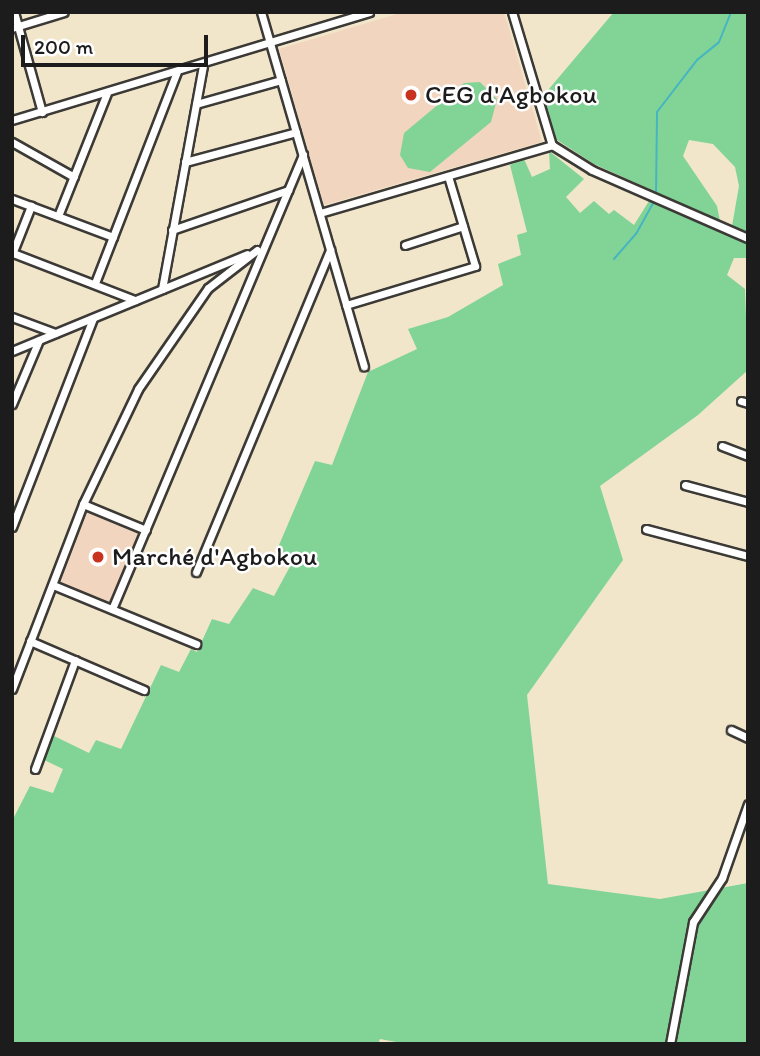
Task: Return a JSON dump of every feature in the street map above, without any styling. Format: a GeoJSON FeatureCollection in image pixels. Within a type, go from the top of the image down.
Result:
{"type":"FeatureCollection","features":[{"type":"Feature","properties":{"kind":"street"},"geometry":{"type":"LineString","coordinates":[[13,12],[15,27],[42,112]]}},
{"type":"Feature","properties":{"kind":"street"},"geometry":{"type":"LineString","coordinates":[[15,27],[64,12]]}},
{"type":"Feature","properties":{"kind":"street"},"geometry":{"type":"LineString","coordinates":[[261,12],[364,366]]}},
{"type":"Feature","properties":{"kind":"street"},"geometry":{"type":"LineString","coordinates":[[12,120],[203,65],[369,12]]}},
{"type":"Feature","properties":{"kind":"street"},"geometry":{"type":"LineString","coordinates":[[512,12],[552,145],[592,170],[748,237]]}},
{"type":"Feature","properties":{"kind":"street"},"geometry":{"type":"LineString","coordinates":[[162,289],[203,65]]}},
{"type":"Feature","properties":{"kind":"street"},"geometry":{"type":"LineString","coordinates":[[95,283],[177,72]]}},
{"type":"Feature","properties":{"kind":"street"},"geometry":{"type":"LineString","coordinates":[[196,104],[281,80]]}},
{"type":"Feature","properties":{"kind":"street"},"geometry":{"type":"LineString","coordinates":[[58,216],[107,93]]}},
{"type":"Feature","properties":{"kind":"street"},"geometry":{"type":"LineString","coordinates":[[185,162],[296,132]]}},
{"type":"Feature","properties":{"kind":"street"},"geometry":{"type":"LineString","coordinates":[[12,142],[74,177]]}},
{"type":"Feature","properties":{"kind":"street"},"geometry":{"type":"LineString","coordinates":[[320,213],[552,145]]}},
{"type":"Feature","properties":{"kind":"street"},"geometry":{"type":"LineString","coordinates":[[113,610],[260,249],[303,155]]}},
{"type":"Feature","properties":{"kind":"street"},"geometry":{"type":"LineString","coordinates":[[346,305],[475,267],[448,176]]}},
{"type":"Feature","properties":{"kind":"street"},"geometry":{"type":"LineString","coordinates":[[172,230],[288,190]]}},
{"type":"Feature","properties":{"kind":"street"},"geometry":{"type":"LineString","coordinates":[[12,199],[113,237]]}},
{"type":"Feature","properties":{"kind":"street"},"geometry":{"type":"LineString","coordinates":[[31,206],[13,253],[135,300]]}},
{"type":"Feature","properties":{"kind":"street"},"geometry":{"type":"LineString","coordinates":[[405,244],[463,226]]}},
{"type":"Feature","properties":{"kind":"street"},"geometry":{"type":"LineString","coordinates":[[12,351],[260,249]]}},
{"type":"Feature","properties":{"kind":"street"},"geometry":{"type":"LineString","coordinates":[[13,686],[83,504],[145,377],[208,288],[260,249]]}},
{"type":"Feature","properties":{"kind":"street"},"geometry":{"type":"LineString","coordinates":[[196,572],[330,250]]}},
{"type":"Feature","properties":{"kind":"street"},"geometry":{"type":"LineString","coordinates":[[12,317],[56,333]]}},
{"type":"Feature","properties":{"kind":"street"},"geometry":{"type":"LineString","coordinates":[[12,527],[93,318]]}},
{"type":"Feature","properties":{"kind":"street"},"geometry":{"type":"LineString","coordinates":[[12,404],[39,340]]}},
{"type":"Feature","properties":{"kind":"street"},"geometry":{"type":"LineString","coordinates":[[722,446],[748,456]]}},
{"type":"Feature","properties":{"kind":"street"},"geometry":{"type":"LineString","coordinates":[[685,485],[748,502]]}},
{"type":"Feature","properties":{"kind":"street"},"geometry":{"type":"LineString","coordinates":[[83,504],[146,530]]}},
{"type":"Feature","properties":{"kind":"street"},"geometry":{"type":"LineString","coordinates":[[646,529],[748,556]]}},
{"type":"Feature","properties":{"kind":"street"},"geometry":{"type":"LineString","coordinates":[[52,585],[196,644]]}},
{"type":"Feature","properties":{"kind":"street"},"geometry":{"type":"LineString","coordinates":[[30,641],[144,690]]}},
{"type":"Feature","properties":{"kind":"street"},"geometry":{"type":"LineString","coordinates":[[35,769],[75,660]]}},
{"type":"Feature","properties":{"kind":"street"},"geometry":{"type":"LineString","coordinates":[[731,730],[748,738]]}},
{"type":"Feature","properties":{"kind":"street"},"geometry":{"type":"LineString","coordinates":[[670,1044],[693,922],[722,878],[748,804]]}},
{"type":"Feature","properties":{"kind":"shaded area","name":"CEG d'Agbokou"},"geometry":{"type":"Polygon","coordinates":[[[404,12],[504,12],[542,142],[324,205],[279,49],[404,12]]]}},
{"type":"Feature","properties":{"kind":"shaded area","name":"Marché d'Agbokou"},"geometry":{"type":"Polygon","coordinates":[[[86,510],[140,532],[111,604],[57,582],[86,510]]]}},
{"type":"Feature","properties":{"kind":"green space"},"geometry":{"type":"Polygon","coordinates":[[[614,12],[748,12],[748,233],[732,226],[739,186],[735,167],[713,144],[689,140],[683,156],[717,206],[720,221],[594,164],[554,138],[543,96],[614,12]]]}},
{"type":"Feature","properties":{"kind":"green space"},"geometry":{"type":"Polygon","coordinates":[[[480,82],[497,99],[491,122],[430,172],[408,168],[400,155],[404,133],[464,83],[480,82]]]}},
{"type":"Feature","properties":{"kind":"green space"},"geometry":{"type":"Polygon","coordinates":[[[549,151],[584,179],[566,197],[580,213],[594,201],[609,214],[614,210],[634,225],[649,201],[748,244],[748,258],[734,258],[727,275],[745,289],[748,370],[698,415],[600,486],[623,560],[527,695],[548,884],[660,899],[748,883],[748,1044],[407,1044],[380,1039],[378,1044],[12,1044],[12,821],[30,786],[53,793],[63,769],[42,759],[52,735],[89,753],[96,740],[121,749],[161,665],[179,672],[191,649],[197,652],[212,619],[229,624],[253,588],[274,596],[293,561],[276,552],[315,461],[332,465],[368,372],[417,349],[408,329],[448,317],[503,285],[498,264],[521,255],[517,235],[527,232],[510,165],[524,159],[532,177],[550,169],[549,151]]]}},
{"type":"Feature","properties":{"kind":"waterway"},"geometry":{"type":"LineString","coordinates":[[656,197],[657,112],[697,60],[719,42],[731,12]]}},
{"type":"Feature","properties":{"kind":"waterway"},"geometry":{"type":"LineString","coordinates":[[614,259],[636,234],[654,202]]}},
{"type":"Feature","properties":{"kind":"place","name":"CEG d'Agbokou"},"geometry":{"type":"Point","coordinates":[411,95]}},
{"type":"Feature","properties":{"kind":"place","name":"Marché d'Agbokou"},"geometry":{"type":"Point","coordinates":[98,557]}}]}
